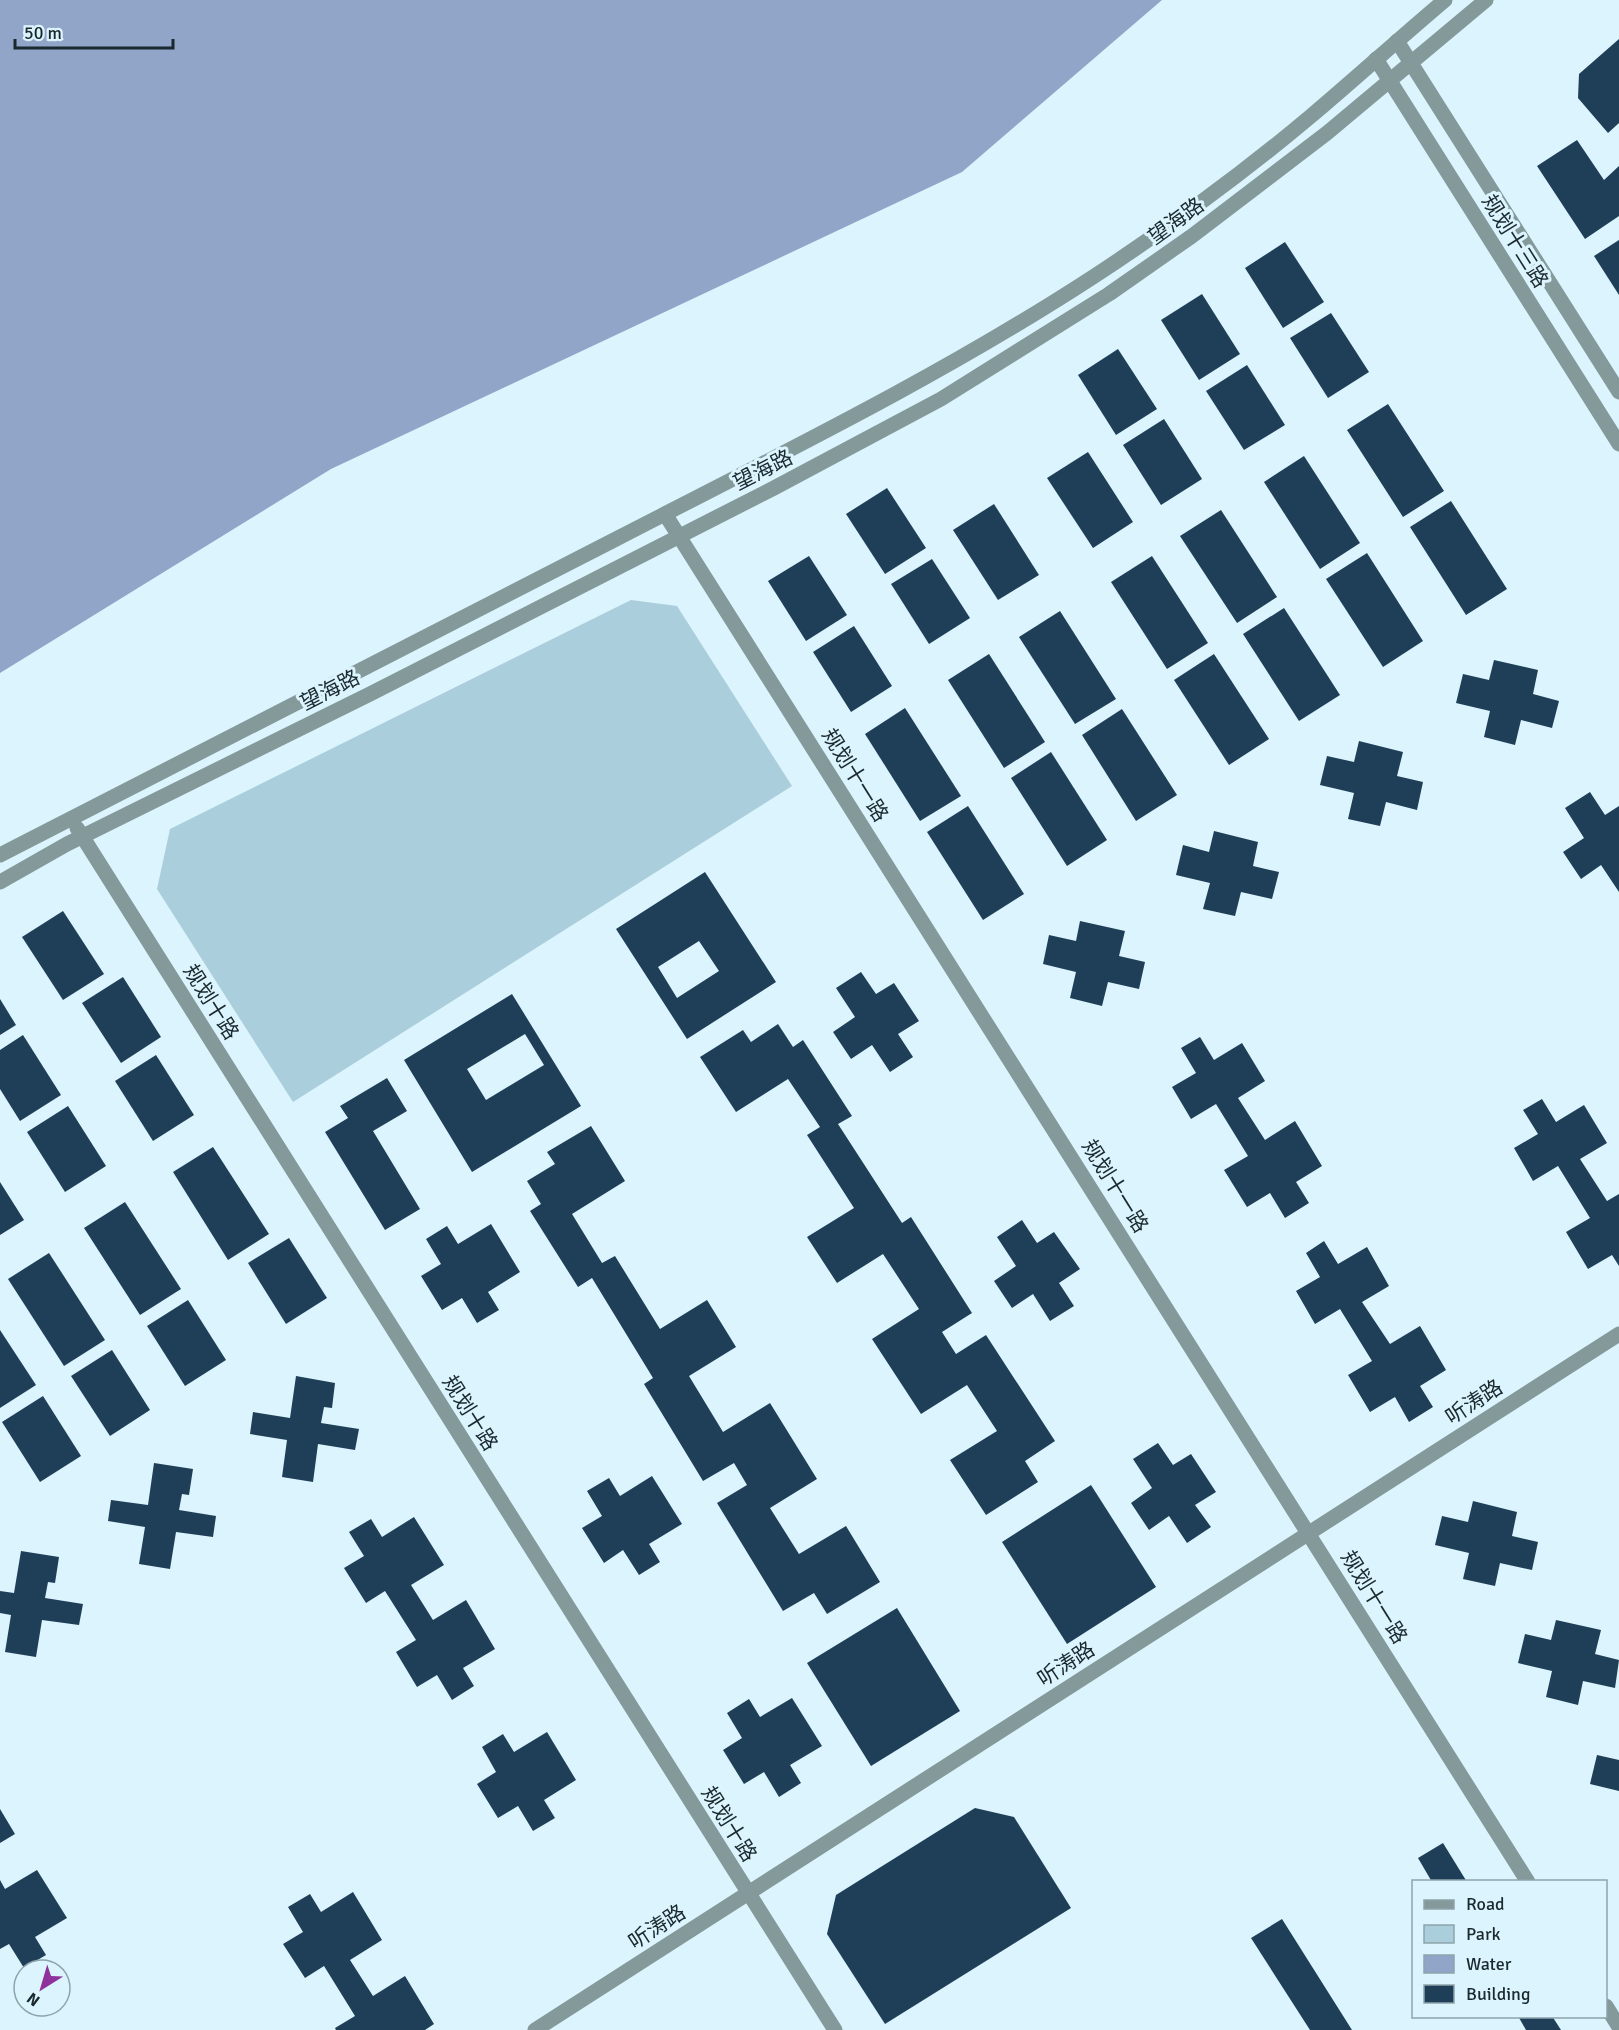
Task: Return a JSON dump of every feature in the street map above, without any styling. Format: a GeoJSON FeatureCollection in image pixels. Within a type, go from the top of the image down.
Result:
{"type":"FeatureCollection","features":[{"type":"Feature","properties":{"kind":"street","name":"望海路"},"geometry":{"type":"LineString","coordinates":[[0,855],[806,442],[1018,324],[1095,275],[1249,166],[1311,116],[1445,0]]}},
{"type":"Feature","properties":{"kind":"street","name":"望海路"},"geometry":{"type":"LineString","coordinates":[[0,882],[82,837],[774,488],[941,399],[1109,294],[1192,236],[1267,180],[1486,0]]}},
{"type":"Feature","properties":{"kind":"street","name":"规划十三路"},"geometry":{"type":"LineString","coordinates":[[1397,41],[1619,392]]}},
{"type":"Feature","properties":{"kind":"street","name":"规划十三路"},"geometry":{"type":"LineString","coordinates":[[1376,59],[1619,444]]}},
{"type":"Feature","properties":{"kind":"street","name":"规划十一路"},"geometry":{"type":"LineString","coordinates":[[665,514],[1527,1880]]}},
{"type":"Feature","properties":{"kind":"street","name":"规划十路"},"geometry":{"type":"LineString","coordinates":[[70,818],[835,2030]]}},
{"type":"Feature","properties":{"kind":"street","name":"听涛路"},"geometry":{"type":"LineString","coordinates":[[535,2030],[1619,1334]]}},
{"type":"Feature","properties":{"kind":"street"},"geometry":{"type":"LineString","coordinates":[[1607,2009],[1619,2027]]}},
{"type":"Feature","properties":{"kind":"green space"},"geometry":{"type":"Polygon","coordinates":[[[631,600],[677,606],[792,786],[293,1102],[157,889],[170,829],[631,600]]]}},
{"type":"Feature","properties":{"kind":"water"},"geometry":{"type":"Polygon","coordinates":[[[0,0],[1162,0],[962,172],[331,469],[0,673],[0,0]]]}},
{"type":"Feature","properties":{"kind":"building"},"geometry":{"type":"Polygon","coordinates":[[[1619,39],[1619,123],[1608,133],[1578,98],[1579,74],[1619,39]]]}},
{"type":"Feature","properties":{"kind":"building"},"geometry":{"type":"Polygon","coordinates":[[[1577,140],[1604,180],[1619,166],[1619,216],[1585,239],[1537,166],[1577,140]]]}},
{"type":"Feature","properties":{"kind":"building"},"geometry":{"type":"Polygon","coordinates":[[[1619,240],[1619,295],[1594,256],[1619,240]]]}},
{"type":"Feature","properties":{"kind":"building"},"geometry":{"type":"Polygon","coordinates":[[[1285,242],[1324,302],[1283,328],[1245,268],[1285,242]]]}},
{"type":"Feature","properties":{"kind":"building"},"geometry":{"type":"Polygon","coordinates":[[[1202,294],[1240,354],[1199,380],[1161,320],[1202,294]]]}},
{"type":"Feature","properties":{"kind":"building"},"geometry":{"type":"Polygon","coordinates":[[[1331,313],[1369,372],[1328,398],[1290,338],[1331,313]]]}},
{"type":"Feature","properties":{"kind":"building"},"geometry":{"type":"Polygon","coordinates":[[[1118,349],[1157,409],[1116,435],[1078,375],[1118,349]]]}},
{"type":"Feature","properties":{"kind":"building"},"geometry":{"type":"Polygon","coordinates":[[[1247,365],[1285,425],[1244,450],[1206,391],[1247,365]]]}},
{"type":"Feature","properties":{"kind":"building"},"geometry":{"type":"Polygon","coordinates":[[[1388,404],[1444,491],[1403,517],[1347,430],[1388,404]]]}},
{"type":"Feature","properties":{"kind":"building"},"geometry":{"type":"Polygon","coordinates":[[[1164,419],[1202,479],[1161,505],[1123,445],[1164,419]]]}},
{"type":"Feature","properties":{"kind":"building"},"geometry":{"type":"Polygon","coordinates":[[[1088,452],[1133,522],[1093,548],[1047,478],[1088,452]]]}},
{"type":"Feature","properties":{"kind":"building"},"geometry":{"type":"Polygon","coordinates":[[[1304,456],[1360,543],[1320,569],[1264,482],[1304,456]]]}},
{"type":"Feature","properties":{"kind":"building"},"geometry":{"type":"Polygon","coordinates":[[[887,488],[926,548],[885,574],[846,514],[887,488]]]}},
{"type":"Feature","properties":{"kind":"building"},"geometry":{"type":"Polygon","coordinates":[[[1451,501],[1507,589],[1466,615],[1410,527],[1451,501]]]}},
{"type":"Feature","properties":{"kind":"building"},"geometry":{"type":"Polygon","coordinates":[[[994,504],[1039,575],[998,600],[953,530],[994,504]]]}},
{"type":"Feature","properties":{"kind":"building"},"geometry":{"type":"Polygon","coordinates":[[[1221,510],[1277,597],[1237,623],[1180,536],[1221,510]]]}},
{"type":"Feature","properties":{"kind":"building"},"geometry":{"type":"Polygon","coordinates":[[[1367,553],[1423,641],[1383,667],[1326,579],[1367,553]]]}},
{"type":"Feature","properties":{"kind":"building"},"geometry":{"type":"Polygon","coordinates":[[[809,556],[847,615],[806,641],[768,581],[809,556]]]}},
{"type":"Feature","properties":{"kind":"building"},"geometry":{"type":"Polygon","coordinates":[[[1152,556],[1208,643],[1167,669],[1111,582],[1152,556]]]}},
{"type":"Feature","properties":{"kind":"building"},"geometry":{"type":"Polygon","coordinates":[[[932,559],[970,618],[929,644],[891,584],[932,559]]]}},
{"type":"Feature","properties":{"kind":"building"},"geometry":{"type":"Polygon","coordinates":[[[1284,608],[1340,695],[1299,721],[1243,634],[1284,608]]]}},
{"type":"Feature","properties":{"kind":"building"},"geometry":{"type":"Polygon","coordinates":[[[1060,611],[1116,699],[1075,724],[1019,637],[1060,611]]]}},
{"type":"Feature","properties":{"kind":"building"},"geometry":{"type":"Polygon","coordinates":[[[854,626],[892,686],[851,712],[813,652],[854,626]]]}},
{"type":"Feature","properties":{"kind":"building"},"geometry":{"type":"Polygon","coordinates":[[[989,654],[1045,742],[1004,768],[948,680],[989,654]]]}},
{"type":"Feature","properties":{"kind":"building"},"geometry":{"type":"Polygon","coordinates":[[[1214,654],[1269,739],[1229,765],[1174,680],[1214,654]]]}},
{"type":"Feature","properties":{"kind":"building"},"geometry":{"type":"Polygon","coordinates":[[[1494,660],[1538,670],[1533,694],[1559,701],[1552,728],[1521,720],[1515,745],[1484,737],[1490,711],[1456,703],[1463,674],[1489,680],[1494,660]]]}},
{"type":"Feature","properties":{"kind":"building"},"geometry":{"type":"Polygon","coordinates":[[[905,708],[961,796],[920,821],[865,734],[905,708]]]}},
{"type":"Feature","properties":{"kind":"building"},"geometry":{"type":"Polygon","coordinates":[[[1122,709],[1177,795],[1136,821],[1082,735],[1122,709]]]}},
{"type":"Feature","properties":{"kind":"building"},"geometry":{"type":"Polygon","coordinates":[[[1359,741],[1403,752],[1397,776],[1423,782],[1417,810],[1386,802],[1380,826],[1348,819],[1354,793],[1320,785],[1327,756],[1354,762],[1359,741]]]}},
{"type":"Feature","properties":{"kind":"building"},"geometry":{"type":"Polygon","coordinates":[[[1051,752],[1107,840],[1067,866],[1011,778],[1051,752]]]}},
{"type":"Feature","properties":{"kind":"building"},"geometry":{"type":"Polygon","coordinates":[[[1590,792],[1605,815],[1619,806],[1619,892],[1601,865],[1581,879],[1563,852],[1584,838],[1565,808],[1590,792]]]}},
{"type":"Feature","properties":{"kind":"building"},"geometry":{"type":"Polygon","coordinates":[[[968,806],[1024,894],[983,920],[927,832],[968,806]]]}},
{"type":"Feature","properties":{"kind":"building"},"geometry":{"type":"Polygon","coordinates":[[[1214,831],[1258,842],[1253,866],[1279,872],[1272,899],[1241,892],[1235,916],[1203,909],[1210,883],[1176,875],[1183,845],[1209,852],[1214,831]]]}},
{"type":"Feature","properties":{"kind":"building"},"geometry":{"type":"Polygon","coordinates":[[[705,872],[776,982],[687,1039],[616,929],[705,872]],[[699,941],[658,967],[677,998],[719,971],[699,941]]]}},
{"type":"Feature","properties":{"kind":"building"},"geometry":{"type":"Polygon","coordinates":[[[63,911],[104,974],[63,1000],[22,937],[63,911]]]}},
{"type":"Feature","properties":{"kind":"building"},"geometry":{"type":"Polygon","coordinates":[[[1080,921],[1125,931],[1119,956],[1145,962],[1139,989],[1108,982],[1102,1006],[1070,998],[1076,972],[1043,964],[1049,935],[1076,941],[1080,921]]]}},
{"type":"Feature","properties":{"kind":"building"},"geometry":{"type":"Polygon","coordinates":[[[861,972],[876,994],[894,983],[919,1021],[898,1034],[913,1057],[890,1072],[872,1045],[851,1059],[833,1032],[855,1017],[836,988],[861,972]]]}},
{"type":"Feature","properties":{"kind":"building"},"geometry":{"type":"Polygon","coordinates":[[[123,977],[161,1037],[121,1063],[82,1003],[123,977]]]}},
{"type":"Feature","properties":{"kind":"building"},"geometry":{"type":"Polygon","coordinates":[[[512,994],[581,1106],[472,1172],[404,1060],[512,994]],[[525,1034],[467,1069],[486,1100],[544,1065],[525,1034]]]}},
{"type":"Feature","properties":{"kind":"building"},"geometry":{"type":"Polygon","coordinates":[[[0,999],[16,1025],[0,1035],[0,999]]]}},
{"type":"Feature","properties":{"kind":"building"},"geometry":{"type":"Polygon","coordinates":[[[778,1024],[793,1047],[803,1040],[852,1116],[838,1124],[902,1223],[911,1217],[972,1313],[942,1332],[956,1354],[986,1335],[1055,1441],[1025,1461],[1038,1482],[986,1515],[950,1460],[997,1431],[967,1385],[921,1414],[872,1339],[919,1309],[883,1254],[837,1283],[807,1237],[854,1208],[807,1135],[820,1127],[788,1079],[736,1112],[700,1057],[743,1030],[751,1042],[778,1024]]]}},
{"type":"Feature","properties":{"kind":"building"},"geometry":{"type":"Polygon","coordinates":[[[23,1035],[61,1095],[20,1121],[0,1089],[0,1050],[23,1035]]]}},
{"type":"Feature","properties":{"kind":"building"},"geometry":{"type":"Polygon","coordinates":[[[1200,1037],[1214,1060],[1242,1043],[1265,1081],[1238,1098],[1265,1140],[1295,1121],[1322,1166],[1296,1182],[1309,1203],[1285,1218],[1270,1193],[1247,1207],[1224,1170],[1248,1156],[1216,1104],[1191,1119],[1172,1087],[1196,1073],[1181,1048],[1200,1037]]]}},
{"type":"Feature","properties":{"kind":"building"},"geometry":{"type":"Polygon","coordinates":[[[156,1055],[194,1115],[153,1141],[115,1081],[156,1055]]]}},
{"type":"Feature","properties":{"kind":"building"},"geometry":{"type":"Polygon","coordinates":[[[387,1078],[407,1111],[373,1131],[420,1209],[385,1230],[325,1132],[348,1118],[340,1106],[387,1078]]]}},
{"type":"Feature","properties":{"kind":"building"},"geometry":{"type":"Polygon","coordinates":[[[1542,1099],[1556,1122],[1584,1105],[1607,1143],[1580,1159],[1607,1201],[1619,1194],[1619,1266],[1612,1255],[1588,1269],[1566,1232],[1590,1218],[1558,1166],[1533,1181],[1514,1148],[1538,1134],[1523,1110],[1542,1099]]]}},
{"type":"Feature","properties":{"kind":"building"},"geometry":{"type":"Polygon","coordinates":[[[68,1106],[106,1166],[65,1192],[27,1132],[68,1106]]]}},
{"type":"Feature","properties":{"kind":"building"},"geometry":{"type":"Polygon","coordinates":[[[591,1126],[625,1181],[572,1214],[602,1263],[615,1256],[660,1329],[707,1300],[736,1347],[689,1376],[723,1432],[770,1403],[817,1479],[770,1508],[799,1554],[846,1526],[880,1582],[827,1614],[814,1593],[783,1611],[717,1503],[747,1485],[734,1463],[703,1481],[644,1384],[653,1378],[592,1278],[578,1287],[530,1211],[541,1204],[527,1181],[555,1164],[547,1152],[591,1126]]]}},
{"type":"Feature","properties":{"kind":"building"},"geometry":{"type":"Polygon","coordinates":[[[213,1147],[269,1234],[228,1260],[173,1172],[213,1147]]]}},
{"type":"Feature","properties":{"kind":"building"},"geometry":{"type":"Polygon","coordinates":[[[0,1182],[24,1220],[0,1235],[0,1182]]]}},
{"type":"Feature","properties":{"kind":"building"},"geometry":{"type":"Polygon","coordinates":[[[125,1202],[181,1289],[140,1315],[84,1228],[125,1202]]]}},
{"type":"Feature","properties":{"kind":"building"},"geometry":{"type":"Polygon","coordinates":[[[1022,1220],[1037,1243],[1054,1232],[1080,1269],[1059,1283],[1074,1306],[1050,1321],[1033,1294],[1012,1308],[994,1281],[1016,1266],[997,1237],[1022,1220]]]}},
{"type":"Feature","properties":{"kind":"building"},"geometry":{"type":"Polygon","coordinates":[[[491,1224],[520,1272],[488,1292],[499,1310],[477,1323],[462,1298],[442,1310],[421,1276],[441,1264],[426,1239],[447,1226],[458,1244],[491,1224]]]}},
{"type":"Feature","properties":{"kind":"building"},"geometry":{"type":"Polygon","coordinates":[[[289,1238],[327,1298],[286,1324],[248,1263],[289,1238]]]}},
{"type":"Feature","properties":{"kind":"building"},"geometry":{"type":"Polygon","coordinates":[[[1324,1241],[1338,1264],[1367,1247],[1389,1286],[1362,1302],[1390,1344],[1420,1326],[1446,1370],[1420,1386],[1433,1407],[1409,1422],[1395,1397],[1370,1412],[1348,1375],[1372,1361],[1340,1309],[1315,1324],[1296,1291],[1320,1277],[1306,1253],[1324,1241]]]}},
{"type":"Feature","properties":{"kind":"building"},"geometry":{"type":"Polygon","coordinates":[[[49,1253],[105,1340],[64,1366],[8,1279],[49,1253]]]}},
{"type":"Feature","properties":{"kind":"building"},"geometry":{"type":"Polygon","coordinates":[[[188,1300],[226,1360],[185,1386],[147,1326],[188,1300]]]}},
{"type":"Feature","properties":{"kind":"building"},"geometry":{"type":"Polygon","coordinates":[[[0,1330],[36,1385],[0,1408],[0,1330]]]}},
{"type":"Feature","properties":{"kind":"building"},"geometry":{"type":"Polygon","coordinates":[[[112,1350],[150,1410],[110,1436],[71,1376],[112,1350]]]}},
{"type":"Feature","properties":{"kind":"building"},"geometry":{"type":"Polygon","coordinates":[[[296,1376],[335,1383],[332,1408],[324,1407],[321,1423],[359,1429],[355,1450],[318,1444],[313,1482],[282,1477],[287,1440],[250,1434],[253,1412],[290,1418],[296,1376]]]}},
{"type":"Feature","properties":{"kind":"building"},"geometry":{"type":"Polygon","coordinates":[[[43,1396],[81,1456],[40,1482],[2,1422],[43,1396]]]}},
{"type":"Feature","properties":{"kind":"building"},"geometry":{"type":"Polygon","coordinates":[[[1158,1443],[1173,1465],[1191,1454],[1216,1492],[1195,1505],[1211,1527],[1187,1543],[1169,1516],[1149,1530],[1131,1503],[1152,1488],[1133,1459],[1158,1443]]]}},
{"type":"Feature","properties":{"kind":"building"},"geometry":{"type":"Polygon","coordinates":[[[154,1463],[193,1469],[189,1495],[182,1494],[179,1510],[216,1516],[213,1537],[176,1532],[170,1569],[139,1564],[145,1527],[108,1521],[111,1500],[148,1505],[154,1463]]]}},
{"type":"Feature","properties":{"kind":"building"},"geometry":{"type":"Polygon","coordinates":[[[652,1476],[682,1524],[649,1544],[660,1562],[639,1575],[623,1550],[604,1563],[582,1528],[602,1516],[587,1491],[609,1478],[620,1496],[652,1476]]]}},
{"type":"Feature","properties":{"kind":"building"},"geometry":{"type":"Polygon","coordinates":[[[1091,1485],[1156,1587],[1067,1644],[1002,1542],[1091,1485]]]}},
{"type":"Feature","properties":{"kind":"building"},"geometry":{"type":"Polygon","coordinates":[[[1473,1501],[1517,1512],[1512,1536],[1538,1542],[1532,1570],[1500,1563],[1495,1586],[1463,1579],[1469,1553],[1435,1545],[1442,1516],[1468,1522],[1473,1501]]]}},
{"type":"Feature","properties":{"kind":"building"},"geometry":{"type":"Polygon","coordinates":[[[414,1517],[444,1565],[411,1585],[433,1620],[466,1600],[495,1649],[463,1668],[474,1686],[452,1700],[437,1675],[417,1687],[396,1652],[416,1640],[385,1591],[366,1603],[344,1568],[364,1556],[349,1532],[371,1519],[382,1537],[414,1517]]]}},
{"type":"Feature","properties":{"kind":"building"},"geometry":{"type":"Polygon","coordinates":[[[21,1551],[59,1557],[55,1583],[48,1582],[45,1598],[83,1604],[79,1625],[42,1620],[36,1657],[5,1652],[11,1615],[0,1613],[0,1591],[14,1593],[21,1551]]]}},
{"type":"Feature","properties":{"kind":"building"},"geometry":{"type":"Polygon","coordinates":[[[897,1608],[960,1711],[871,1766],[807,1663],[897,1608]]]}},
{"type":"Feature","properties":{"kind":"building"},"geometry":{"type":"Polygon","coordinates":[[[1556,1620],[1601,1630],[1595,1654],[1619,1660],[1615,1688],[1583,1681],[1578,1705],[1546,1697],[1552,1671],[1518,1663],[1525,1634],[1551,1640],[1556,1620]]]}},
{"type":"Feature","properties":{"kind":"building"},"geometry":{"type":"Polygon","coordinates":[[[792,1698],[822,1746],[790,1765],[801,1783],[779,1797],[764,1772],[744,1784],[723,1750],[742,1738],[727,1713],[749,1699],[760,1717],[792,1698]]]}},
{"type":"Feature","properties":{"kind":"building"},"geometry":{"type":"Polygon","coordinates":[[[547,1732],[576,1780],[544,1800],[555,1818],[533,1831],[518,1806],[498,1818],[477,1784],[496,1772],[482,1747],[503,1734],[514,1752],[547,1732]]]}},
{"type":"Feature","properties":{"kind":"building"},"geometry":{"type":"Polygon","coordinates":[[[1597,1755],[1619,1760],[1619,1791],[1590,1784],[1597,1755]]]}},
{"type":"Feature","properties":{"kind":"building"},"geometry":{"type":"Polygon","coordinates":[[[975,1808],[1014,1817],[1071,1908],[885,2024],[827,1934],[836,1895],[975,1808]]]}},
{"type":"Feature","properties":{"kind":"building"},"geometry":{"type":"Polygon","coordinates":[[[0,1809],[15,1834],[0,1843],[0,1809]]]}},
{"type":"Feature","properties":{"kind":"building"},"geometry":{"type":"Polygon","coordinates":[[[1443,1843],[1466,1880],[1431,1880],[1418,1858],[1443,1843]]]}},
{"type":"Feature","properties":{"kind":"building"},"geometry":{"type":"Polygon","coordinates":[[[37,1870],[67,1918],[35,1937],[46,1955],[41,1958],[18,1958],[9,1944],[0,1949],[0,1880],[5,1889],[37,1870]]]}},
{"type":"Feature","properties":{"kind":"building"},"geometry":{"type":"Polygon","coordinates":[[[353,1892],[382,1940],[350,1960],[373,1996],[405,1976],[434,2024],[425,2030],[336,2030],[335,2028],[355,2016],[324,1966],[305,1978],[283,1944],[303,1932],[288,1907],[310,1894],[321,1912],[353,1892]]]}},
{"type":"Feature","properties":{"kind":"building"},"geometry":{"type":"Polygon","coordinates":[[[1282,1919],[1352,2030],[1310,2030],[1251,1938],[1282,1919]]]}},
{"type":"Feature","properties":{"kind":"building"},"geometry":{"type":"Polygon","coordinates":[[[1519,2018],[1553,2018],[1561,2030],[1526,2030],[1519,2018]]]}}]}
